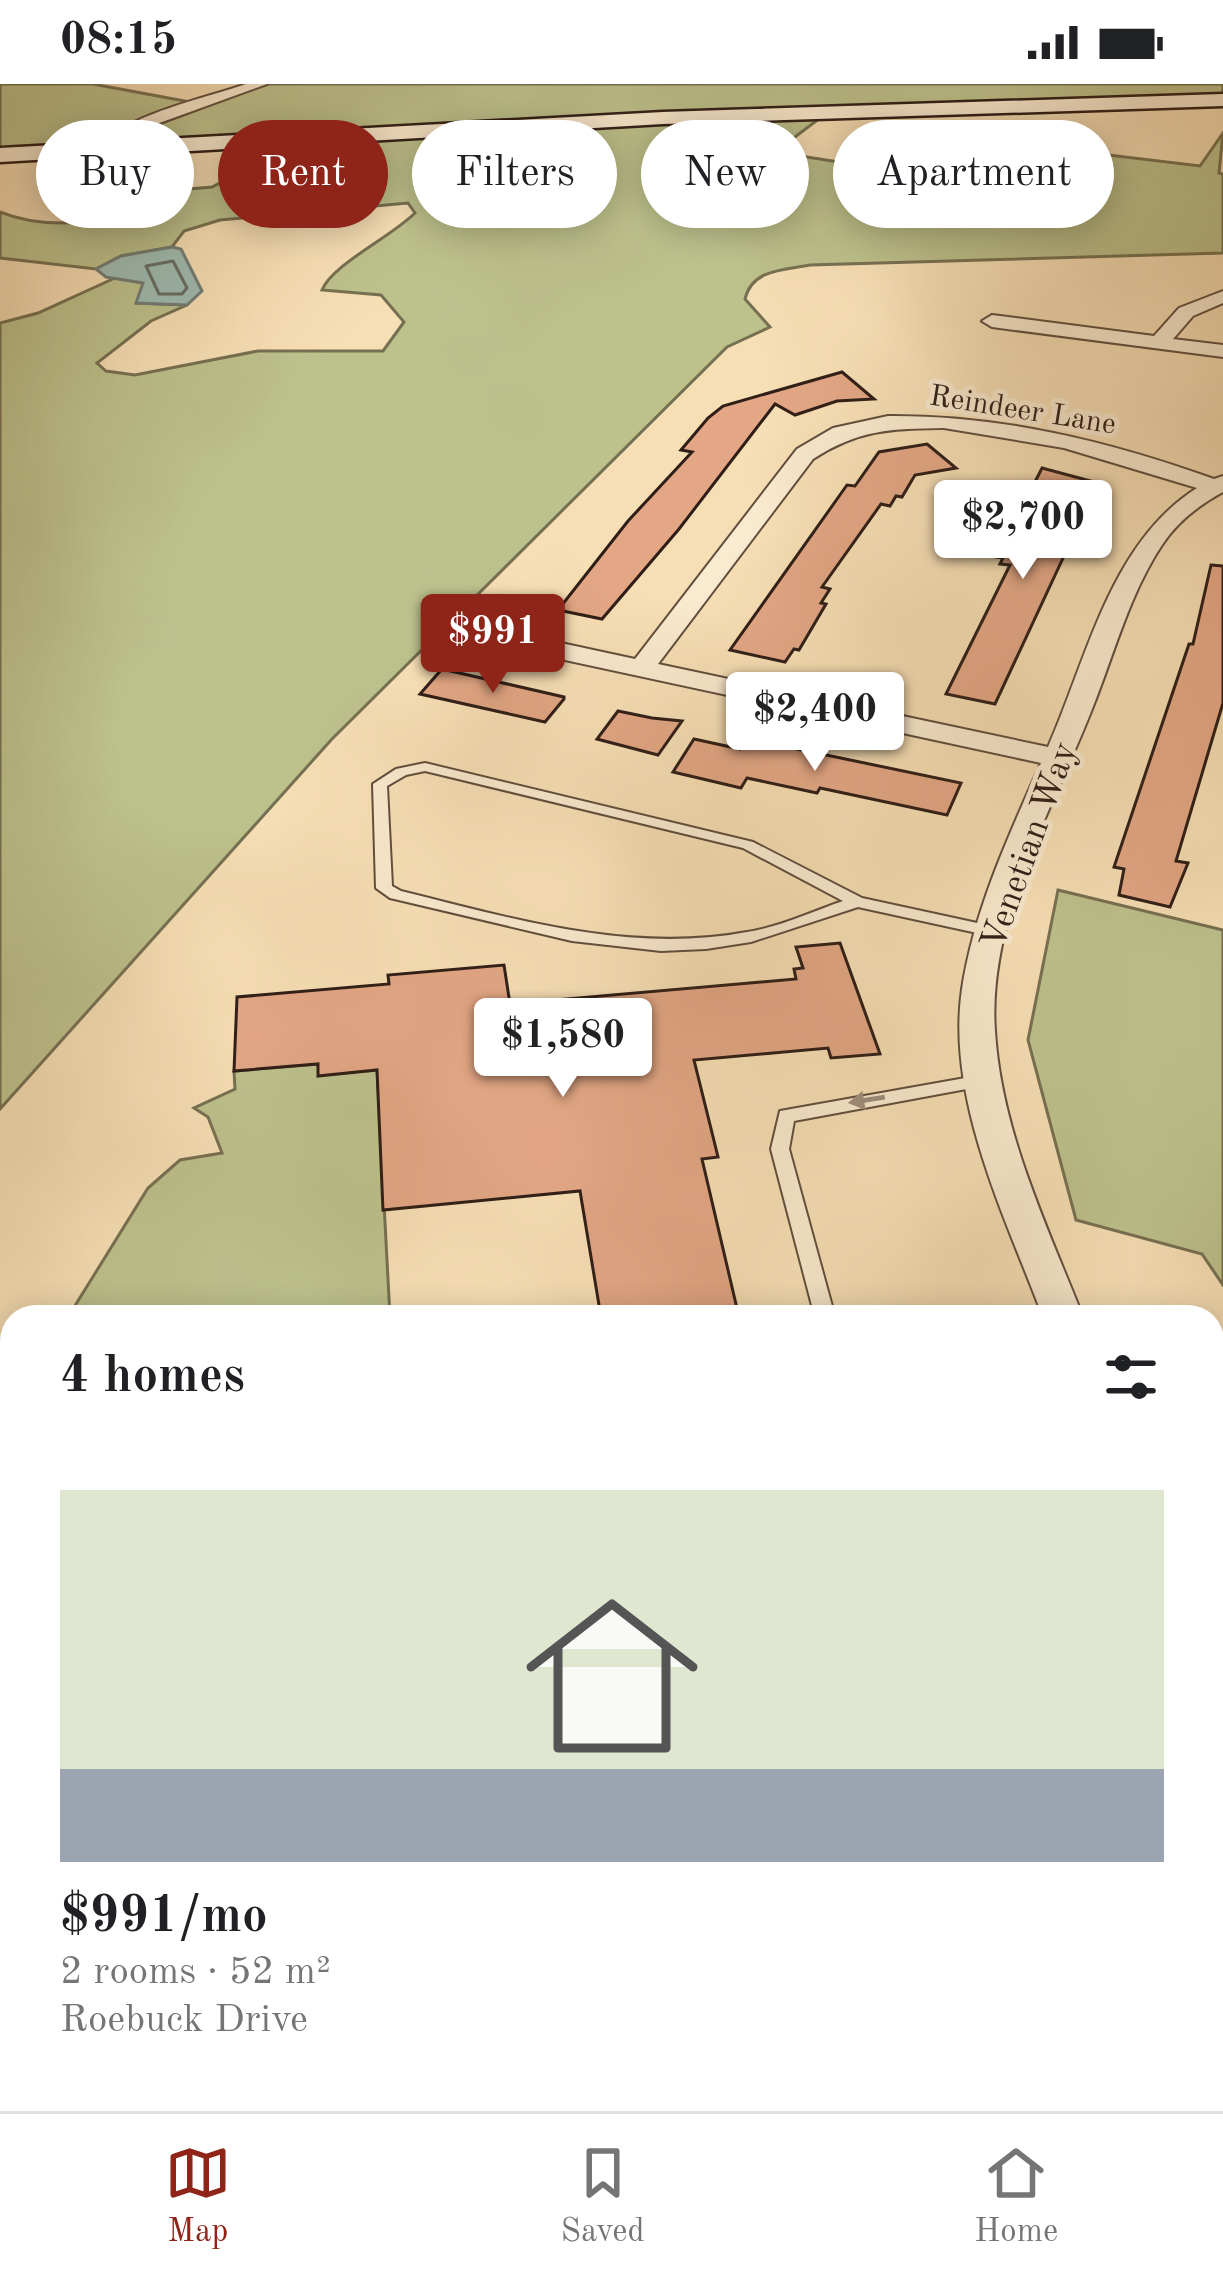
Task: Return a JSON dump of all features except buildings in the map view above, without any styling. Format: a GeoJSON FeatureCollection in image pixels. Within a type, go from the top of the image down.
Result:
{"type":"FeatureCollection","features":[{"type":"Feature","properties":{"kind":"main road"},"geometry":{"type":"LineString","coordinates":[[194,143],[684,117],[1223,100]]}},
{"type":"Feature","properties":{"kind":"main road"},"geometry":{"type":"LineString","coordinates":[[0,155],[36,153]]}},
{"type":"Feature","properties":{"kind":"street"},"geometry":{"type":"LineString","coordinates":[[155,120],[254,86]]}},
{"type":"Feature","properties":{"kind":"street"},"geometry":{"type":"LineString","coordinates":[[1161,342],[1183,312],[1223,297]]}},
{"type":"Feature","properties":{"kind":"street"},"geometry":{"type":"LineString","coordinates":[[992,320],[1223,351]]}},
{"type":"Feature","properties":{"kind":"street","name":"Reindeer Lane"},"geometry":{"type":"LineString","coordinates":[[642,667],[805,454],[830,434],[904,420],[950,423],[1121,454],[1219,485]]}},
{"type":"Feature","properties":{"kind":"street","name":"Venetian Way"},"geometry":{"type":"LineString","coordinates":[[1058,1305],[1020,1204],[982,1082],[976,1023],[991,931],[1144,554],[1163,527],[1219,485]]}},
{"type":"Feature","properties":{"kind":"street"},"geometry":{"type":"LineString","coordinates":[[469,631],[1058,758]]}},
{"type":"Feature","properties":{"kind":"lane"},"geometry":{"type":"LineString","coordinates":[[230,84],[254,86]]}},
{"type":"Feature","properties":{"kind":"lane"},"geometry":{"type":"LineString","coordinates":[[856,902],[750,937],[664,946],[614,945],[396,895],[384,888],[380,784],[400,772],[425,767],[729,840],[783,862],[856,902],[991,931]]}},
{"type":"Feature","properties":{"kind":"lane"},"geometry":{"type":"LineString","coordinates":[[822,1305],[780,1149],[786,1116],[982,1082]]}},
{"type":"Feature","properties":{"kind":"green space"},"geometry":{"type":"Polygon","coordinates":[[[0,84],[93,84],[201,104],[150,120],[36,120],[36,150],[0,153],[0,84]]]}},
{"type":"Feature","properties":{"kind":"green space"},"geometry":{"type":"Polygon","coordinates":[[[266,84],[1223,84],[1223,99],[617,123],[412,120],[412,132],[388,132],[388,120],[218,120],[218,139],[194,140],[194,120],[170,120],[266,84]]]}},
{"type":"Feature","properties":{"kind":"green space"},"geometry":{"type":"Polygon","coordinates":[[[824,115],[809,126],[809,120],[722,120],[824,115]]]}},
{"type":"Feature","properties":{"kind":"green space"},"geometry":{"type":"Polygon","coordinates":[[[641,124],[641,228],[809,228],[809,157],[833,161],[833,228],[1114,228],[1114,156],[1200,166],[1223,133],[1219,173],[1223,174],[1223,253],[810,265],[762,276],[745,299],[770,327],[727,347],[332,739],[0,1109],[0,323],[38,313],[115,278],[144,283],[137,303],[187,305],[151,321],[97,363],[106,371],[135,375],[258,351],[383,351],[404,322],[381,295],[322,290],[338,270],[412,216],[412,228],[617,228],[617,125],[641,124]]]}},
{"type":"Feature","properties":{"kind":"green space"},"geometry":{"type":"Polygon","coordinates":[[[412,135],[412,209],[408,203],[388,205],[388,136],[412,135]]]}},
{"type":"Feature","properties":{"kind":"green space"},"geometry":{"type":"Polygon","coordinates":[[[218,184],[218,221],[194,228],[194,189],[218,184]]]}},
{"type":"Feature","properties":{"kind":"green space"},"geometry":{"type":"Polygon","coordinates":[[[0,212],[36,221],[36,228],[194,228],[184,231],[172,247],[121,256],[96,269],[0,258],[0,212]]]}},
{"type":"Feature","properties":{"kind":"green space"},"geometry":{"type":"Polygon","coordinates":[[[1058,890],[1223,930],[1223,1285],[1202,1254],[1076,1220],[1028,1040],[1058,890]]]}},
{"type":"Feature","properties":{"kind":"green space"},"geometry":{"type":"Polygon","coordinates":[[[318,1064],[319,1075],[377,1070],[389,1305],[75,1305],[148,1188],[180,1160],[222,1153],[208,1117],[194,1108],[235,1089],[234,1071],[318,1064]]]}},
{"type":"Feature","properties":{"kind":"water"},"geometry":{"type":"Polygon","coordinates":[[[181,249],[202,291],[187,305],[136,303],[143,283],[106,277],[96,269],[121,256],[181,249]]]}}]}
